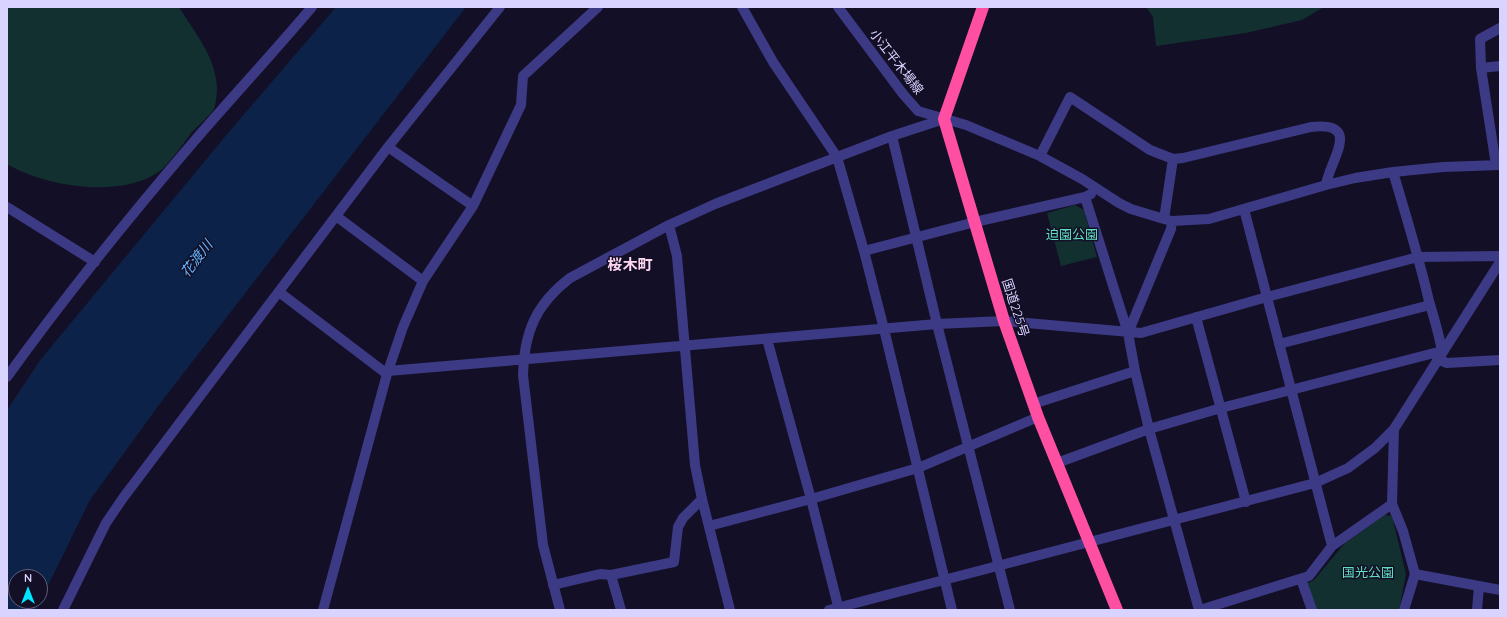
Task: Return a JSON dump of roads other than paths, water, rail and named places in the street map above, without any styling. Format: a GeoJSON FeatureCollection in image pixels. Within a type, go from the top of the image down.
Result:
{"type":"FeatureCollection","features":[{"type":"Feature","properties":{"kind":"highway"},"geometry":{"type":"LineString","coordinates":[[944,119],[983,7]]}},
{"type":"Feature","properties":{"kind":"highway","name":"国道225号"},"geometry":{"type":"LineString","coordinates":[[944,119],[1004,321],[1033,404],[1117,610]]}},
{"type":"Feature","properties":{"kind":"street"},"geometry":{"type":"LineString","coordinates":[[7,377],[95,262],[196,139],[312,7]]}},
{"type":"Feature","properties":{"kind":"street"},"geometry":{"type":"LineString","coordinates":[[63,610],[106,523],[123,498],[388,147],[500,7]]}},
{"type":"Feature","properties":{"kind":"street"},"geometry":{"type":"LineString","coordinates":[[323,610],[387,372],[403,327],[423,282],[473,206],[521,105],[522,76],[598,7]]}},
{"type":"Feature","properties":{"kind":"street"},"geometry":{"type":"LineString","coordinates":[[742,7],[773,62],[837,157],[884,329],[952,610]]}},
{"type":"Feature","properties":{"kind":"street","name":"小江平木場線"},"geometry":{"type":"LineString","coordinates":[[838,7],[902,94],[918,111],[966,125],[1040,156],[1082,179],[1098,191],[1131,209],[1168,220]]}},
{"type":"Feature","properties":{"kind":"street"},"geometry":{"type":"LineString","coordinates":[[1168,220],[1209,219],[1355,178],[1393,172],[1444,167],[1498,165],[1482,68],[1480,39],[1500,28]]}},
{"type":"Feature","properties":{"kind":"street"},"geometry":{"type":"LineString","coordinates":[[1482,68],[1500,66]]}},
{"type":"Feature","properties":{"kind":"street"},"geometry":{"type":"LineString","coordinates":[[1040,156],[1070,97],[1150,150],[1173,159],[1183,158],[1311,127],[1323,126],[1331,128],[1338,134],[1340,146],[1327,176],[1326,185]]}},
{"type":"Feature","properties":{"kind":"street"},"geometry":{"type":"LineString","coordinates":[[560,610],[552,585],[543,545],[523,375],[523,359],[526,340],[536,316],[557,289],[570,278],[669,225],[715,204],[892,136],[944,119]]}},
{"type":"Feature","properties":{"kind":"street"},"geometry":{"type":"LineString","coordinates":[[892,136],[936,324],[1010,610]]}},
{"type":"Feature","properties":{"kind":"street"},"geometry":{"type":"LineString","coordinates":[[388,147],[473,206]]}},
{"type":"Feature","properties":{"kind":"street"},"geometry":{"type":"LineString","coordinates":[[1128,333],[1171,229],[1168,220],[1173,159]]}},
{"type":"Feature","properties":{"kind":"street"},"geometry":{"type":"LineString","coordinates":[[1393,172],[1418,257],[1430,305],[1440,334],[1440,355],[1447,363],[1500,360]]}},
{"type":"Feature","properties":{"kind":"street"},"geometry":{"type":"LineString","coordinates":[[864,252],[974,222],[1085,197],[1098,191]]}},
{"type":"Feature","properties":{"kind":"street"},"geometry":{"type":"LineString","coordinates":[[1085,197],[1128,333],[1135,371],[1149,429],[1200,610],[1309,576],[1332,546],[1392,504]]}},
{"type":"Feature","properties":{"kind":"street"},"geometry":{"type":"LineString","coordinates":[[7,207],[95,262]]}},
{"type":"Feature","properties":{"kind":"street"},"geometry":{"type":"LineString","coordinates":[[1244,209],[1332,546]]}},
{"type":"Feature","properties":{"kind":"street"},"geometry":{"type":"LineString","coordinates":[[336,216],[423,282]]}},
{"type":"Feature","properties":{"kind":"street"},"geometry":{"type":"LineString","coordinates":[[669,225],[677,256],[695,465],[730,610]]}},
{"type":"Feature","properties":{"kind":"street"},"geometry":{"type":"LineString","coordinates":[[279,292],[387,372],[936,324],[1004,321],[1141,333],[1267,297],[1418,257],[1500,256]]}},
{"type":"Feature","properties":{"kind":"street"},"geometry":{"type":"LineString","coordinates":[[767,339],[811,499],[836,609],[944,579],[1315,483],[1348,468],[1376,448],[1394,429],[1500,262]]}},
{"type":"Feature","properties":{"kind":"street"},"geometry":{"type":"LineString","coordinates":[[1279,344],[1430,305]]}},
{"type":"Feature","properties":{"kind":"street"},"geometry":{"type":"LineString","coordinates":[[1196,317],[1246,502]]}},
{"type":"Feature","properties":{"kind":"street"},"geometry":{"type":"LineString","coordinates":[[1057,463],[1149,429],[1221,408],[1440,355]]}},
{"type":"Feature","properties":{"kind":"street"},"geometry":{"type":"LineString","coordinates":[[1033,404],[1135,371]]}},
{"type":"Feature","properties":{"kind":"street"},"geometry":{"type":"LineString","coordinates":[[709,526],[811,499],[918,468],[1038,417]]}},
{"type":"Feature","properties":{"kind":"street"},"geometry":{"type":"LineString","coordinates":[[1394,429],[1392,504],[1403,531],[1415,574],[1404,610]]}},
{"type":"Feature","properties":{"kind":"street"},"geometry":{"type":"LineString","coordinates":[[552,585],[600,574],[611,575],[674,562],[678,527],[684,518],[702,499]]}},
{"type":"Feature","properties":{"kind":"street"},"geometry":{"type":"LineString","coordinates":[[1415,574],[1500,590]]}},
{"type":"Feature","properties":{"kind":"street"},"geometry":{"type":"LineString","coordinates":[[611,575],[621,610]]}},
{"type":"Feature","properties":{"kind":"street"},"geometry":{"type":"LineString","coordinates":[[1301,579],[1312,610]]}},
{"type":"Feature","properties":{"kind":"street"},"geometry":{"type":"LineString","coordinates":[[1477,610],[1479,586]]}},
{"type":"Feature","properties":{"kind":"water","name":"花渡川"},"geometry":{"type":"Polygon","coordinates":[[[336,7],[466,7],[159,405],[90,500],[48,586],[48,569],[8,569],[8,609],[36,609],[7,610],[7,410],[41,359],[228,133],[336,7]]]}},
{"type":"Feature","properties":{"kind":"district","name":"桜木町"},"geometry":{"type":"Point","coordinates":[630,265]}},
{"type":"Feature","properties":{"kind":"park label","name":"迫園公園"},"geometry":{"type":"Point","coordinates":[1072,235]}},
{"type":"Feature","properties":{"kind":"park label","name":"国光公園"},"geometry":{"type":"Point","coordinates":[1368,573]}}]}
